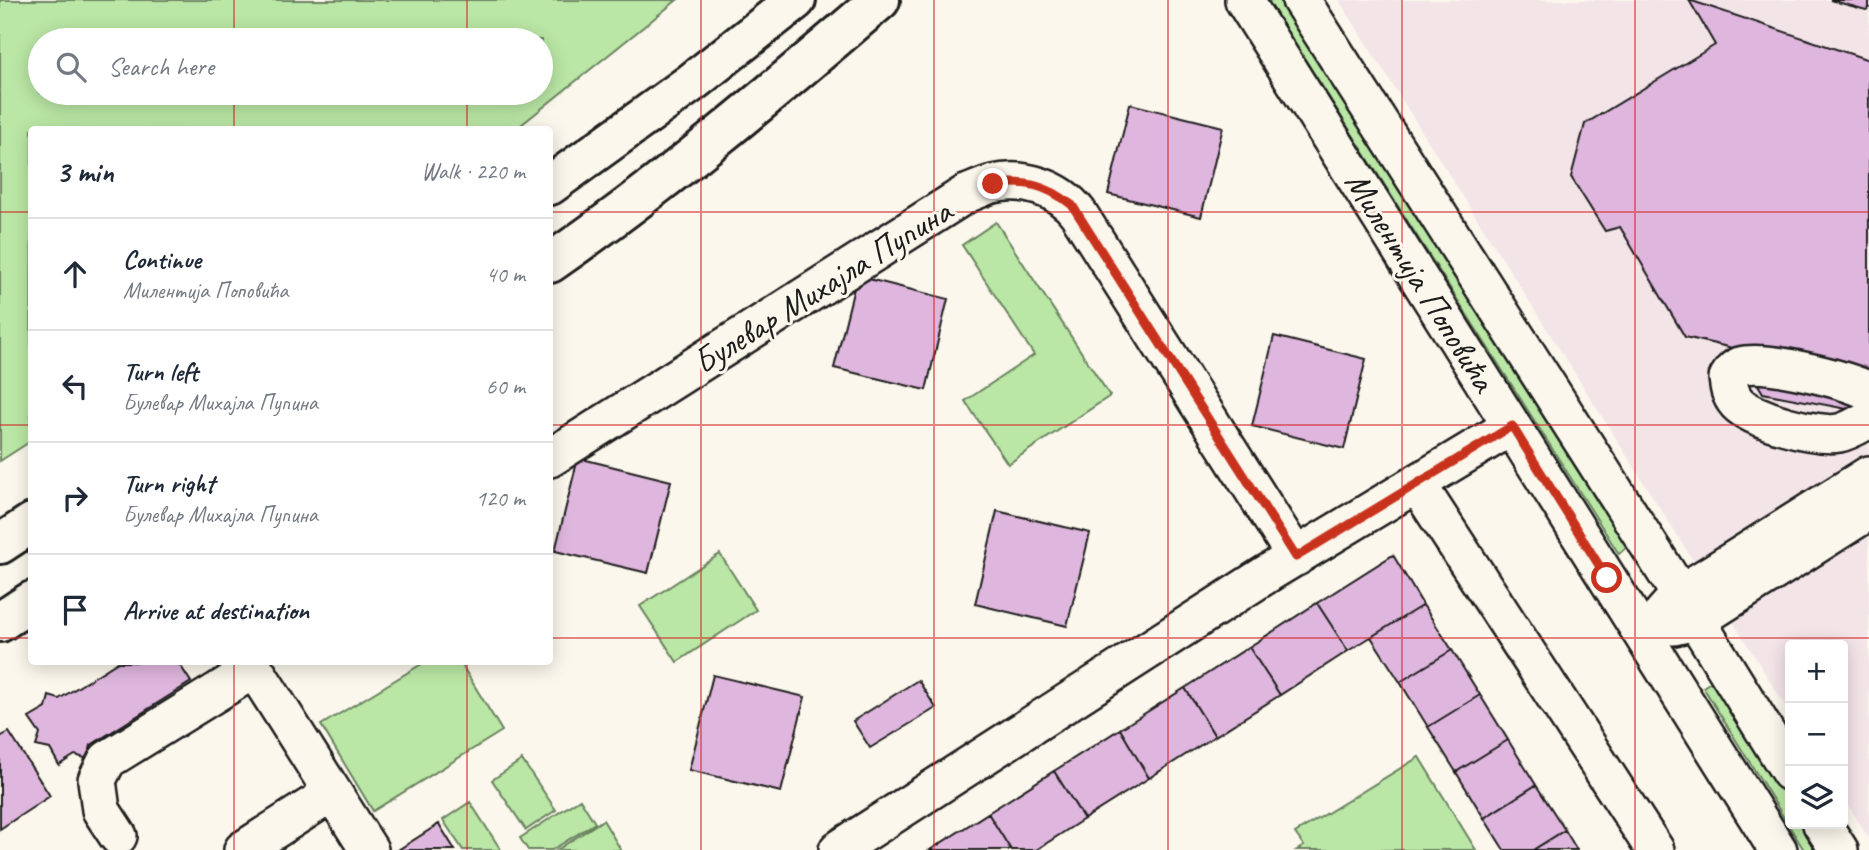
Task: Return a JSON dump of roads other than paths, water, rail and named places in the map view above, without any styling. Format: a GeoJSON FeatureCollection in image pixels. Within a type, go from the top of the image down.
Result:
{"type":"FeatureCollection","features":[{"type":"Feature","properties":{"kind":"main road"},"geometry":{"type":"LineString","coordinates":[[553,183],[691,83],[796,0]]}},
{"type":"Feature","properties":{"kind":"main road"},"geometry":{"type":"LineString","coordinates":[[553,261],[607,224],[742,119],[880,0]]}},
{"type":"Feature","properties":{"kind":"main road"},"geometry":{"type":"LineString","coordinates":[[0,544],[28,526]]}},
{"type":"Feature","properties":{"kind":"main road"},"geometry":{"type":"LineString","coordinates":[[0,622],[28,604]]}},
{"type":"Feature","properties":{"kind":"street","name":"Милентија Поповића"},"geometry":{"type":"LineString","coordinates":[[1244,0],[1778,850]]}},
{"type":"Feature","properties":{"kind":"street","name":"Милентија Поповића"},"geometry":{"type":"LineString","coordinates":[[1301,0],[1786,766]]}},
{"type":"Feature","properties":{"kind":"street","name":"Булевар Михајла Пупина"},"geometry":{"type":"LineString","coordinates":[[553,456],[966,194],[993,184],[1020,181],[1056,194],[1079,213],[1296,557]]}},
{"type":"Feature","properties":{"kind":"street"},"geometry":{"type":"LineString","coordinates":[[1869,391],[1853,383],[1773,366],[1740,366],[1733,370],[1728,378],[1730,392],[1737,403],[1772,422],[1825,434],[1841,433],[1869,419]]}},
{"type":"Feature","properties":{"kind":"street"},"geometry":{"type":"LineString","coordinates":[[838,850],[1296,557],[1512,426]]}},
{"type":"Feature","properties":{"kind":"street"},"geometry":{"type":"LineString","coordinates":[[1688,607],[1869,475]]}},
{"type":"Feature","properties":{"kind":"street"},"geometry":{"type":"LineString","coordinates":[[1417,484],[1655,850]]}},
{"type":"Feature","properties":{"kind":"street"},"geometry":{"type":"LineString","coordinates":[[1643,634],[1688,607],[1869,511]]}},
{"type":"Feature","properties":{"kind":"street"},"geometry":{"type":"LineString","coordinates":[[118,836],[102,810],[97,780],[107,760],[252,665],[369,850]]}},
{"type":"Feature","properties":{"kind":"street"},"geometry":{"type":"LineString","coordinates":[[243,850],[332,793]]}},
{"type":"Feature","properties":{"kind":"street"},"geometry":{"type":"LineString","coordinates":[[1825,829],[1839,850]]}}]}
